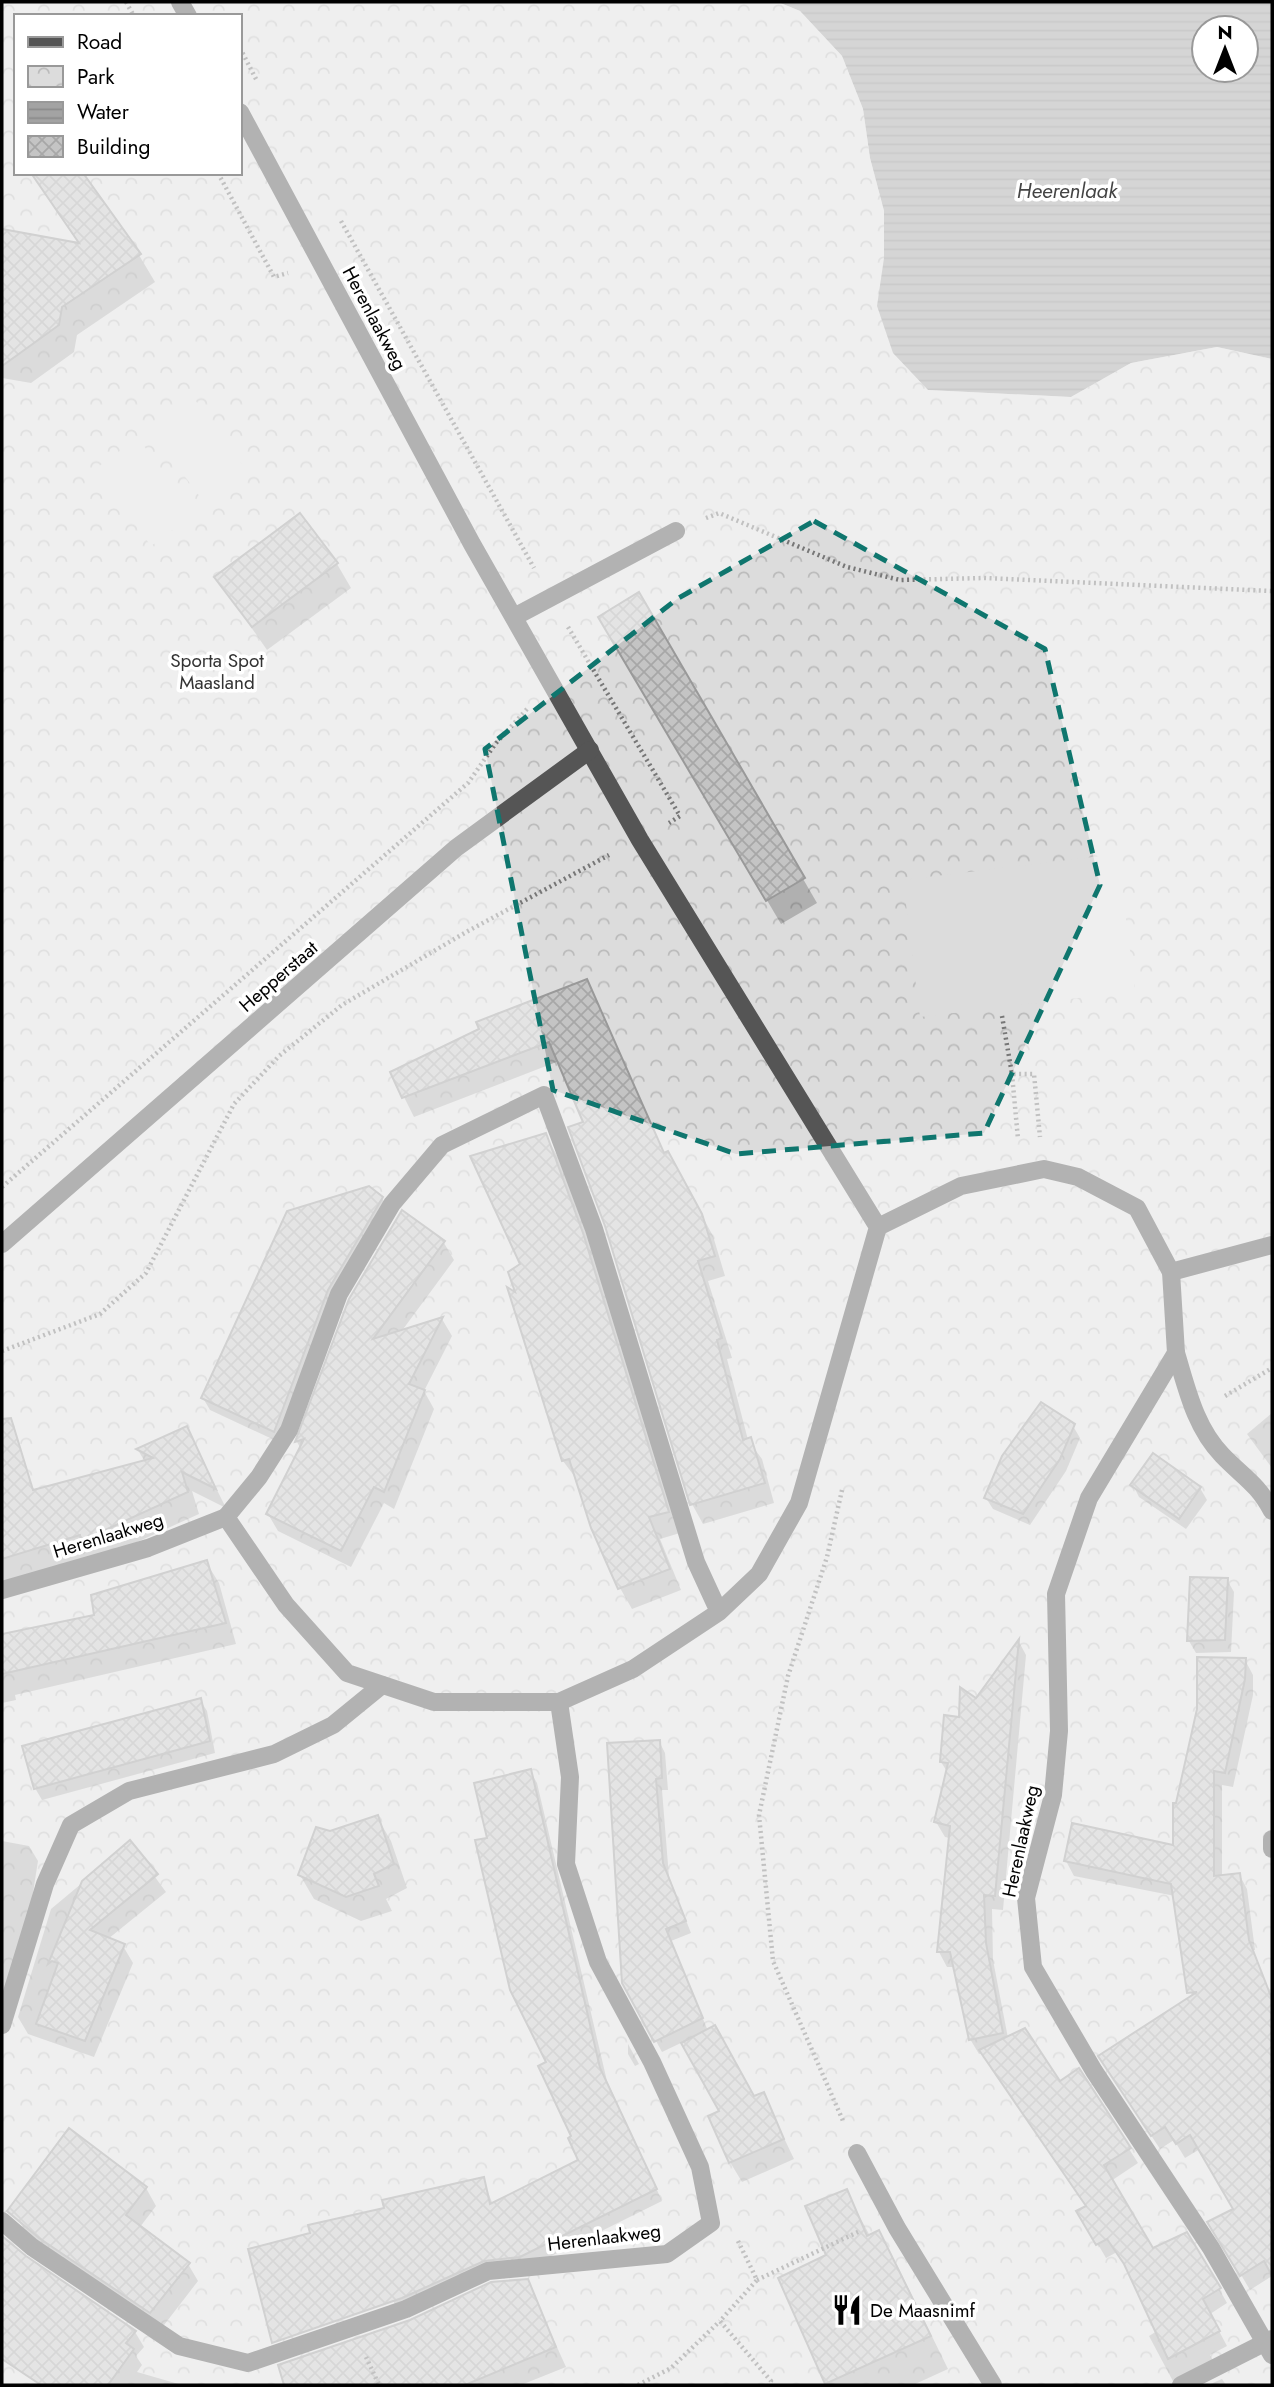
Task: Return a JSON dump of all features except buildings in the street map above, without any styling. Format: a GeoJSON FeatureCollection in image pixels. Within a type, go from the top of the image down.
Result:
{"type":"FeatureCollection","features":[{"type":"Feature","properties":{"kind":"street","name":"Herenlaakweg"},"geometry":{"type":"LineString","coordinates":[[242,116],[472,544],[640,840],[878,1227]]}},
{"type":"Feature","properties":{"kind":"street"},"geometry":{"type":"LineString","coordinates":[[514,617],[676,531]]}},
{"type":"Feature","properties":{"kind":"street","name":"Hepperstaat"},"geometry":{"type":"LineString","coordinates":[[2,1244],[457,848],[590,750]]}},
{"type":"Feature","properties":{"kind":"street"},"geometry":{"type":"LineString","coordinates":[[719,1612],[696,1562],[594,1229],[544,1096],[442,1145],[391,1203],[339,1294],[289,1430],[259,1477],[226,1517],[286,1605],[347,1674],[434,1703],[558,1702],[633,1669],[719,1612],[759,1574],[799,1503],[878,1227],[961,1186],[1044,1169],[1078,1177],[1137,1208],[1171,1272],[1176,1353],[1194,1415],[1221,1454],[1260,1489],[1272,1511]]}},
{"type":"Feature","properties":{"kind":"street"},"geometry":{"type":"LineString","coordinates":[[1171,1272],[1272,1245]]}},
{"type":"Feature","properties":{"kind":"street","name":"Herenlaakweg"},"geometry":{"type":"LineString","coordinates":[[1176,1353],[1089,1498],[1056,1594],[1059,1731],[1053,1795],[1026,1898],[1032,1967],[1094,2071],[1211,2248],[1270,2345],[1181,2385]]}},
{"type":"Feature","properties":{"kind":"street","name":"Herenlaakweg"},"geometry":{"type":"LineString","coordinates":[[2,1590],[148,1548],[226,1517]]}},
{"type":"Feature","properties":{"kind":"street"},"geometry":{"type":"LineString","coordinates":[[2,2025],[45,1884],[71,1825],[129,1791],[274,1754],[333,1725],[382,1685]]}},
{"type":"Feature","properties":{"kind":"street","name":"Herenlaakweg"},"geometry":{"type":"LineString","coordinates":[[2,2221],[32,2247],[179,2346],[248,2363],[406,2309],[488,2271],[667,2254],[711,2223],[700,2167],[652,2062],[598,1962],[566,1864],[570,1777],[558,1702]]}},
{"type":"Feature","properties":{"kind":"street"},"geometry":{"type":"LineString","coordinates":[[1272,1839],[1272,1849]]}},
{"type":"Feature","properties":{"kind":"street"},"geometry":{"type":"LineString","coordinates":[[857,2153],[890,2217],[993,2385]]}},
{"type":"Feature","properties":{"kind":"path"},"geometry":{"type":"LineString","coordinates":[[2,1351],[100,1314],[146,1273],[234,1104],[279,1056],[342,1005],[468,931],[680,816],[550,597],[358,249]]}},
{"type":"Feature","properties":{"kind":"path"},"geometry":{"type":"LineString","coordinates":[[676,531],[719,513],[847,567],[900,580],[984,578],[1272,591]]}},
{"type":"Feature","properties":{"kind":"path"},"geometry":{"type":"LineString","coordinates":[[2,1187],[468,783],[496,743],[551,683]]}},
{"type":"Feature","properties":{"kind":"path"},"geometry":{"type":"LineString","coordinates":[[1002,1016],[1012,1074],[1017,1132]]}},
{"type":"Feature","properties":{"kind":"path"},"geometry":{"type":"LineString","coordinates":[[1012,1074],[1034,1074],[1044,1169]]}},
{"type":"Feature","properties":{"kind":"path"},"geometry":{"type":"LineString","coordinates":[[1194,1415],[1272,1368]]}},
{"type":"Feature","properties":{"kind":"path"},"geometry":{"type":"LineString","coordinates":[[844,1480],[828,1557],[788,1676],[759,1815],[773,1961],[857,2153]]}},
{"type":"Feature","properties":{"kind":"path"},"geometry":{"type":"LineString","coordinates":[[638,2385],[671,2368],[720,2321],[757,2280],[890,2217]]}},
{"type":"Feature","properties":{"kind":"path"},"geometry":{"type":"LineString","coordinates":[[736,2236],[757,2280]]}},
{"type":"Feature","properties":{"kind":"path"},"geometry":{"type":"LineString","coordinates":[[720,2321],[771,2381],[769,2385]]}},
{"type":"Feature","properties":{"kind":"highlighted area"},"geometry":{"type":"Polygon","coordinates":[[[814,521],[1045,649],[1100,885],[984,1133],[736,1154],[553,1090],[485,749],[677,599],[814,521]]]}},
{"type":"Feature","properties":{"kind":"green space","name":"Sporta Spot Maasland"},"geometry":{"type":"Polygon","coordinates":[[[2,2],[778,2],[800,11],[842,56],[863,109],[870,158],[884,211],[884,258],[928,390],[1071,397],[1131,363],[1217,347],[1272,359],[1272,2385],[2,2385],[2,2]]]}},
{"type":"Feature","properties":{"kind":"green space"},"geometry":{"type":"Polygon","coordinates":[[[193,397],[249,474],[206,505],[149,428],[193,397]]]}},
{"type":"Feature","properties":{"kind":"green space"},"geometry":{"type":"Polygon","coordinates":[[[138,438],[194,514],[151,546],[95,469],[138,438]]]}},
{"type":"Feature","properties":{"kind":"green space"},"geometry":{"type":"Polygon","coordinates":[[[1118,854],[1135,991],[920,1017],[903,880],[1118,854]]]}},
{"type":"Feature","properties":{"kind":"water","name":"Heerenlaak"},"geometry":{"type":"Polygon","coordinates":[[[778,2],[1272,2],[1272,359],[1217,347],[1131,363],[1071,397],[928,390],[893,353],[877,306],[884,258],[884,211],[870,158],[863,109],[842,56],[800,11],[778,2]]]}},
{"type":"Feature","properties":{"kind":"place","name":"De Maasnimf"},"geometry":{"type":"Point","coordinates":[847,2310]}}]}
